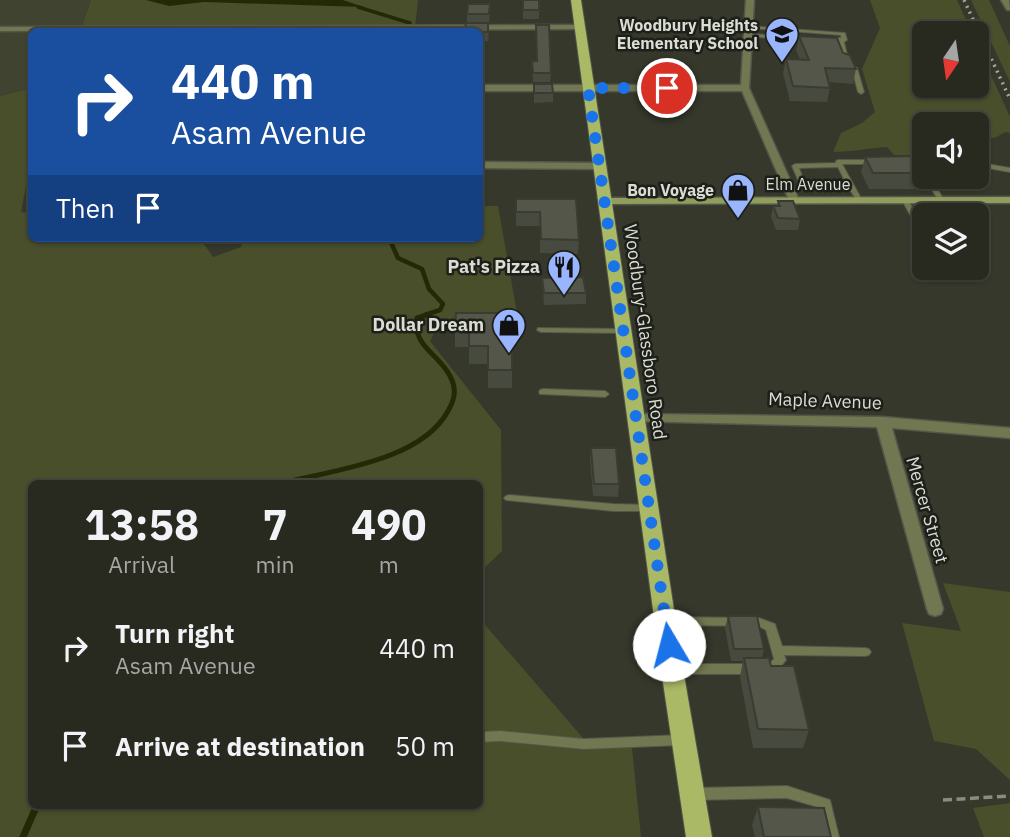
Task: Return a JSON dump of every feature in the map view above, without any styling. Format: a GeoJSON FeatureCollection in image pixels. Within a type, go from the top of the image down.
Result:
{"type":"FeatureCollection","features":[{"type":"Feature","properties":{"kind":"main road","name":"Woodbury-Glassboro Road"},"geometry":{"type":"LineString","coordinates":[[576,0],[672,669],[699,837]]}},
{"type":"Feature","properties":{"kind":"main road","name":"Elm Avenue"},"geometry":{"type":"LineString","coordinates":[[606,201],[1010,200]]}},
{"type":"Feature","properties":{"kind":"street"},"geometry":{"type":"LineString","coordinates":[[750,0],[745,89],[794,200]]}},
{"type":"Feature","properties":{"kind":"street"},"geometry":{"type":"LineString","coordinates":[[376,28],[579,27]]}},
{"type":"Feature","properties":{"kind":"street"},"geometry":{"type":"LineString","coordinates":[[0,29],[28,29]]}},
{"type":"Feature","properties":{"kind":"street"},"geometry":{"type":"LineString","coordinates":[[483,88],[745,89]]}},
{"type":"Feature","properties":{"kind":"street"},"geometry":{"type":"LineString","coordinates":[[483,165],[601,166]]}},
{"type":"Feature","properties":{"kind":"street","name":"Maple Avenue"},"geometry":{"type":"LineString","coordinates":[[638,418],[883,422],[1010,433]]}},
{"type":"Feature","properties":{"kind":"street","name":"Mercer Street"},"geometry":{"type":"LineString","coordinates":[[883,422],[935,609]]}},
{"type":"Feature","properties":{"kind":"lane"},"geometry":{"type":"LineString","coordinates":[[748,31],[841,41],[847,64],[854,68],[861,92]]}},
{"type":"Feature","properties":{"kind":"lane"},"geometry":{"type":"LineString","coordinates":[[859,200],[838,162],[878,162]]}},
{"type":"Feature","properties":{"kind":"lane"},"geometry":{"type":"LineString","coordinates":[[840,165],[795,166],[802,183],[849,183]]}},
{"type":"Feature","properties":{"kind":"lane"},"geometry":{"type":"LineString","coordinates":[[989,166],[1010,170]]}},
{"type":"Feature","properties":{"kind":"lane"},"geometry":{"type":"LineString","coordinates":[[933,189],[940,203]]}},
{"type":"Feature","properties":{"kind":"lane"},"geometry":{"type":"LineString","coordinates":[[905,200],[912,213]]}},
{"type":"Feature","properties":{"kind":"lane"},"geometry":{"type":"LineString","coordinates":[[541,330],[623,331]]}},
{"type":"Feature","properties":{"kind":"lane"},"geometry":{"type":"LineString","coordinates":[[543,392],[606,394]]}},
{"type":"Feature","properties":{"kind":"lane"},"geometry":{"type":"LineString","coordinates":[[509,498],[550,499],[575,506],[613,510],[650,508]]}},
{"type":"Feature","properties":{"kind":"lane"},"geometry":{"type":"LineString","coordinates":[[666,621],[759,622],[771,627],[780,660],[772,669],[672,669]]}},
{"type":"Feature","properties":{"kind":"lane"},"geometry":{"type":"LineString","coordinates":[[778,650],[864,652]]}},
{"type":"Feature","properties":{"kind":"lane"},"geometry":{"type":"LineString","coordinates":[[483,737],[584,744],[684,740]]}},
{"type":"Feature","properties":{"kind":"lane"},"geometry":{"type":"LineString","coordinates":[[692,794],[787,792],[825,804],[833,837]]}},
{"type":"Feature","properties":{"kind":"path"},"geometry":{"type":"LineString","coordinates":[[943,800],[1010,796]]}},
{"type":"Feature","properties":{"kind":"shaded area"},"geometry":{"type":"Polygon","coordinates":[[[0,0],[91,0],[81,27],[206,27],[28,28],[28,89],[0,96],[0,0]]]}},
{"type":"Feature","properties":{"kind":"shaded area"},"geometry":{"type":"Polygon","coordinates":[[[91,0],[418,0],[415,28],[81,28],[91,0]]]}},
{"type":"Feature","properties":{"kind":"shaded area"},"geometry":{"type":"Polygon","coordinates":[[[146,0],[343,0],[364,7],[204,2],[169,6],[146,0]]]}},
{"type":"Feature","properties":{"kind":"shaded area"},"geometry":{"type":"Polygon","coordinates":[[[870,0],[957,0],[967,21],[912,21],[912,98],[989,98],[989,71],[1010,117],[1010,133],[989,138],[989,112],[912,112],[911,155],[894,155],[887,147],[833,152],[841,133],[862,123],[875,112],[862,69],[880,28],[870,0]]]}},
{"type":"Feature","properties":{"kind":"shaded area"},"geometry":{"type":"Polygon","coordinates":[[[971,0],[989,0],[1010,46],[1010,82],[989,38],[989,21],[981,21],[971,0]]]}},
{"type":"Feature","properties":{"kind":"shaded area"},"geometry":{"type":"Polygon","coordinates":[[[28,89],[28,176],[21,212],[28,213],[28,242],[203,242],[213,257],[241,247],[243,242],[483,242],[483,206],[498,206],[517,313],[437,327],[430,341],[501,430],[502,551],[483,569],[483,480],[28,480],[28,809],[483,809],[483,622],[583,738],[631,738],[641,837],[0,837],[0,96],[28,89]]]}},
{"type":"Feature","properties":{"kind":"shaded area"},"geometry":{"type":"Polygon","coordinates":[[[943,583],[1010,592],[1010,780],[976,749],[934,741],[902,623],[961,631],[943,583]]]}},
{"type":"Feature","properties":{"kind":"shaded area"},"geometry":{"type":"Polygon","coordinates":[[[1010,803],[1010,837],[984,837],[973,808],[1010,803]]]}},
{"type":"Feature","properties":{"kind":"building"},"geometry":{"type":"Polygon","coordinates":[[[523,0],[539,0],[539,10],[523,10],[523,0]]]}},
{"type":"Feature","properties":{"kind":"building"},"geometry":{"type":"Polygon","coordinates":[[[468,4],[490,4],[489,14],[467,14],[468,4]]]}},
{"type":"Feature","properties":{"kind":"building"},"geometry":{"type":"Polygon","coordinates":[[[466,23],[488,23],[488,32],[483,32],[483,28],[465,28],[466,23]]]}},
{"type":"Feature","properties":{"kind":"building"},"geometry":{"type":"Polygon","coordinates":[[[536,25],[549,25],[551,73],[533,73],[532,61],[537,61],[536,25]]]}},
{"type":"Feature","properties":{"kind":"building"},"geometry":{"type":"Polygon","coordinates":[[[799,36],[837,38],[843,53],[850,55],[856,69],[825,68],[830,88],[793,86],[786,59],[809,60],[799,36]]]}},
{"type":"Feature","properties":{"kind":"building"},"geometry":{"type":"Polygon","coordinates":[[[534,84],[552,84],[553,93],[534,93],[534,84]]]}},
{"type":"Feature","properties":{"kind":"building"},"geometry":{"type":"Polygon","coordinates":[[[912,156],[912,173],[873,173],[865,157],[912,156]]]}},
{"type":"Feature","properties":{"kind":"building"},"geometry":{"type":"Polygon","coordinates":[[[516,199],[576,199],[579,240],[541,239],[540,212],[516,212],[516,199]]]}},
{"type":"Feature","properties":{"kind":"building"},"geometry":{"type":"Polygon","coordinates":[[[778,201],[793,201],[800,219],[778,218],[773,206],[780,206],[778,201]]]}},
{"type":"Feature","properties":{"kind":"building"},"geometry":{"type":"Polygon","coordinates":[[[583,277],[586,293],[544,293],[542,278],[583,277]]]}},
{"type":"Feature","properties":{"kind":"building"},"geometry":{"type":"Polygon","coordinates":[[[456,313],[512,313],[512,370],[488,370],[488,346],[469,346],[469,329],[455,329],[456,313]]]}},
{"type":"Feature","properties":{"kind":"building"},"geometry":{"type":"Polygon","coordinates":[[[591,448],[616,448],[619,484],[594,484],[591,448]]]}},
{"type":"Feature","properties":{"kind":"building"},"geometry":{"type":"Polygon","coordinates":[[[728,616],[757,616],[764,649],[734,649],[728,616]]]}},
{"type":"Feature","properties":{"kind":"building"},"geometry":{"type":"Polygon","coordinates":[[[744,658],[769,658],[771,666],[794,666],[809,730],[758,729],[744,658]]]}},
{"type":"Feature","properties":{"kind":"building"},"geometry":{"type":"Polygon","coordinates":[[[758,807],[824,808],[831,837],[764,837],[758,807]]]}},
{"type":"Feature","properties":{"kind":"waterway"},"geometry":{"type":"LineString","coordinates":[[358,7],[410,23]]}},
{"type":"Feature","properties":{"kind":"waterway"},"geometry":{"type":"LineString","coordinates":[[391,242],[398,258],[422,269],[429,289],[443,304],[440,310],[425,315]]}},
{"type":"Feature","properties":{"kind":"waterway"},"geometry":{"type":"LineString","coordinates":[[296,480],[374,461],[418,442],[435,428],[448,411],[454,398],[454,390],[445,368],[419,336],[417,318],[430,314]]}},
{"type":"Feature","properties":{"kind":"waterway"},"geometry":{"type":"LineString","coordinates":[[23,837],[35,809]]}},
{"type":"Feature","properties":{"kind":"railway"},"geometry":{"type":"LineString","coordinates":[[964,0],[1010,99]]}},
{"type":"Feature","properties":{"kind":"place","name":"Woodbury Heights Elementary School"},"geometry":{"type":"Point","coordinates":[782,64]}},
{"type":"Feature","properties":{"kind":"place","name":"Bon Voyage"},"geometry":{"type":"Point","coordinates":[738,220]}},
{"type":"Feature","properties":{"kind":"place","name":"Pat's Pizza"},"geometry":{"type":"Point","coordinates":[564,297]}},
{"type":"Feature","properties":{"kind":"place","name":"Dollar Dream"},"geometry":{"type":"Point","coordinates":[509,355]}},
{"type":"Feature","properties":{"kind":"route"},"geometry":{"type":"LineString","coordinates":[[667,88],[588,88],[669,645]]}}]}
